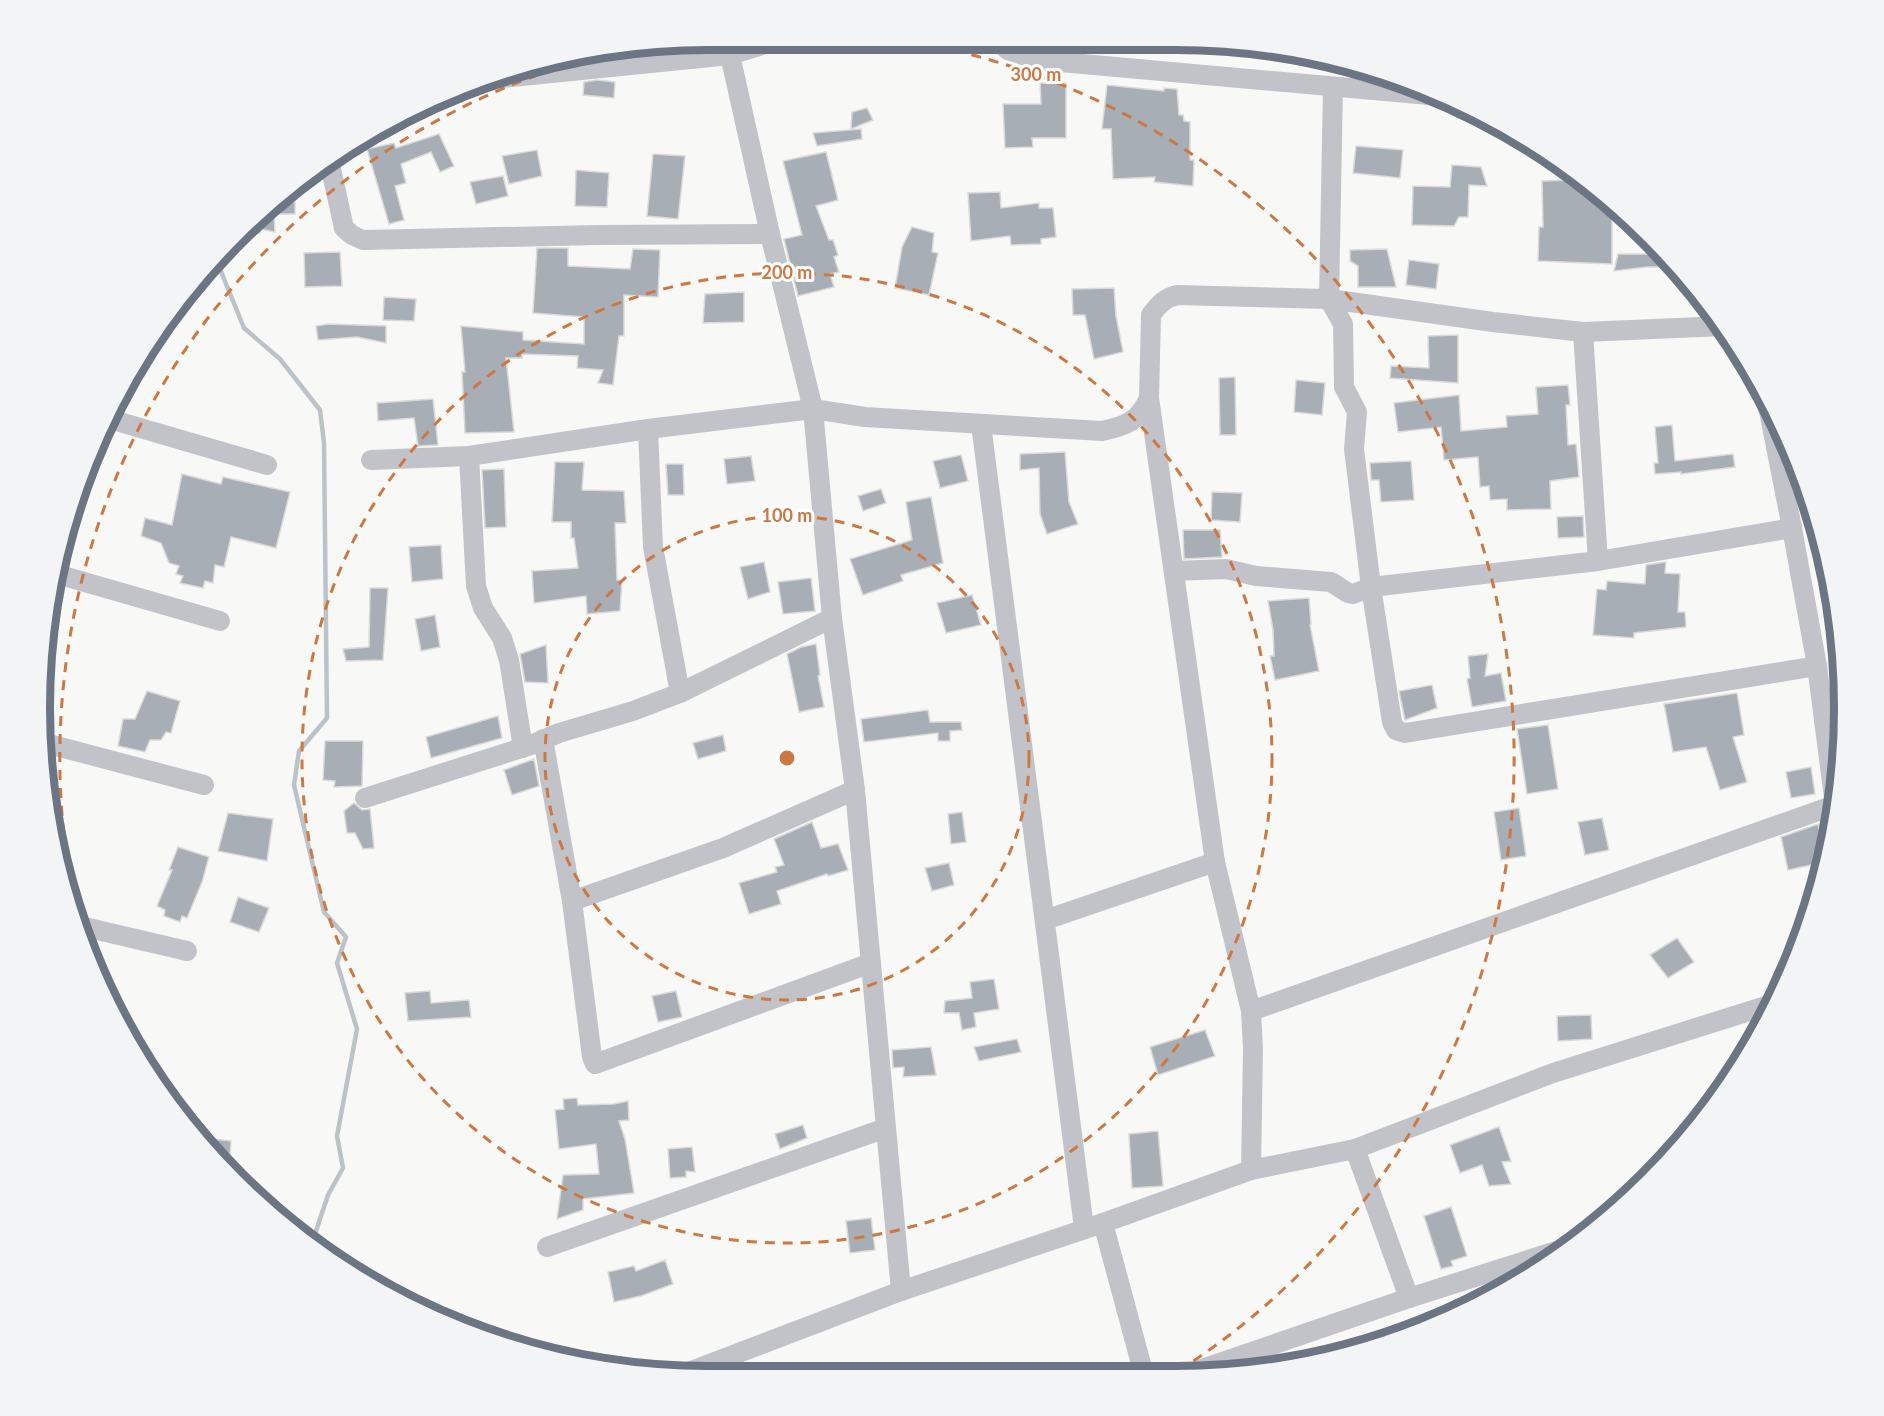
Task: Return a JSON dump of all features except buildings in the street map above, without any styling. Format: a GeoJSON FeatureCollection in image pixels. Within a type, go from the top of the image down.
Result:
{"type":"FeatureCollection","features":[{"type":"Feature","properties":{"kind":"street"},"geometry":{"type":"LineString","coordinates":[[525,76],[730,55],[746,50]]}},
{"type":"Feature","properties":{"kind":"street"},"geometry":{"type":"LineString","coordinates":[[1008,50],[1038,60],[1412,94]]}},
{"type":"Feature","properties":{"kind":"street"},"geometry":{"type":"LineString","coordinates":[[730,55],[770,234],[813,409],[832,618],[855,790],[901,1291]]}},
{"type":"Feature","properties":{"kind":"street"},"geometry":{"type":"LineString","coordinates":[[1333,87],[1329,299],[1343,324],[1344,387],[1357,412],[1354,449],[1371,587],[1392,722],[1396,730],[1405,733],[1817,666]]}},
{"type":"Feature","properties":{"kind":"street"},"geometry":{"type":"LineString","coordinates":[[331,168],[344,228],[363,240],[770,234]]}},
{"type":"Feature","properties":{"kind":"street"},"geometry":{"type":"LineString","coordinates":[[1251,1170],[1253,1049],[1251,1011],[1215,862],[1149,398],[1151,315],[1158,304],[1177,295],[1329,299],[1583,332],[1712,326]]}},
{"type":"Feature","properties":{"kind":"street"},"geometry":{"type":"LineString","coordinates":[[1583,332],[1598,561]]}},
{"type":"Feature","properties":{"kind":"street"},"geometry":{"type":"LineString","coordinates":[[371,460],[469,456],[648,429],[813,409],[865,417],[1102,431],[1125,426],[1144,410],[1149,398]]}},
{"type":"Feature","properties":{"kind":"street"},"geometry":{"type":"LineString","coordinates":[[115,421],[267,465]]}},
{"type":"Feature","properties":{"kind":"street"},"geometry":{"type":"LineString","coordinates":[[981,424],[1084,1228]]}},
{"type":"Feature","properties":{"kind":"street"},"geometry":{"type":"LineString","coordinates":[[648,429],[653,547],[680,693]]}},
{"type":"Feature","properties":{"kind":"street"},"geometry":{"type":"LineString","coordinates":[[1773,430],[1817,666],[1831,774]]}},
{"type":"Feature","properties":{"kind":"street"},"geometry":{"type":"LineString","coordinates":[[469,456],[476,586],[483,608],[502,638],[509,660],[523,748]]}},
{"type":"Feature","properties":{"kind":"street"},"geometry":{"type":"LineString","coordinates":[[1174,571],[1226,569],[1256,576],[1331,582],[1353,594],[1371,587],[1598,561],[1792,528]]}},
{"type":"Feature","properties":{"kind":"street"},"geometry":{"type":"LineString","coordinates":[[63,576],[220,621]]}},
{"type":"Feature","properties":{"kind":"street"},"geometry":{"type":"LineString","coordinates":[[365,798],[523,748],[543,739],[633,711],[680,693],[832,618]]}},
{"type":"Feature","properties":{"kind":"street"},"geometry":{"type":"LineString","coordinates":[[1824,722],[1834,721]]}},
{"type":"Feature","properties":{"kind":"street"},"geometry":{"type":"LineString","coordinates":[[543,739],[572,901],[592,1057],[595,1064],[871,963]]}},
{"type":"Feature","properties":{"kind":"street"},"geometry":{"type":"LineString","coordinates":[[51,745],[204,785]]}},
{"type":"Feature","properties":{"kind":"street"},"geometry":{"type":"LineString","coordinates":[[572,901],[723,848],[855,790]]}},
{"type":"Feature","properties":{"kind":"street"},"geometry":{"type":"LineString","coordinates":[[1251,1011],[1827,808]]}},
{"type":"Feature","properties":{"kind":"street"},"geometry":{"type":"LineString","coordinates":[[1045,920],[1215,862]]}},
{"type":"Feature","properties":{"kind":"street"},"geometry":{"type":"LineString","coordinates":[[87,928],[187,951]]}},
{"type":"Feature","properties":{"kind":"street"},"geometry":{"type":"LineString","coordinates":[[705,1366],[901,1291],[1251,1170],[1354,1149],[1553,1073],[1762,1007]]}},
{"type":"Feature","properties":{"kind":"street"},"geometry":{"type":"LineString","coordinates":[[547,1247],[886,1128]]}},
{"type":"Feature","properties":{"kind":"street"},"geometry":{"type":"LineString","coordinates":[[1354,1149],[1409,1298]]}},
{"type":"Feature","properties":{"kind":"street"},"geometry":{"type":"LineString","coordinates":[[1103,1223],[1142,1366]]}},
{"type":"Feature","properties":{"kind":"street"},"geometry":{"type":"LineString","coordinates":[[1213,1365],[1409,1298],[1543,1255]]}},
{"type":"Feature","properties":{"kind":"waterway"},"geometry":{"type":"LineString","coordinates":[[219,268],[244,328],[280,359],[320,410],[324,443],[327,718],[299,751],[294,785],[324,912],[346,937],[337,963],[357,1029],[337,1136],[343,1168],[328,1195],[314,1236]]}}]}
